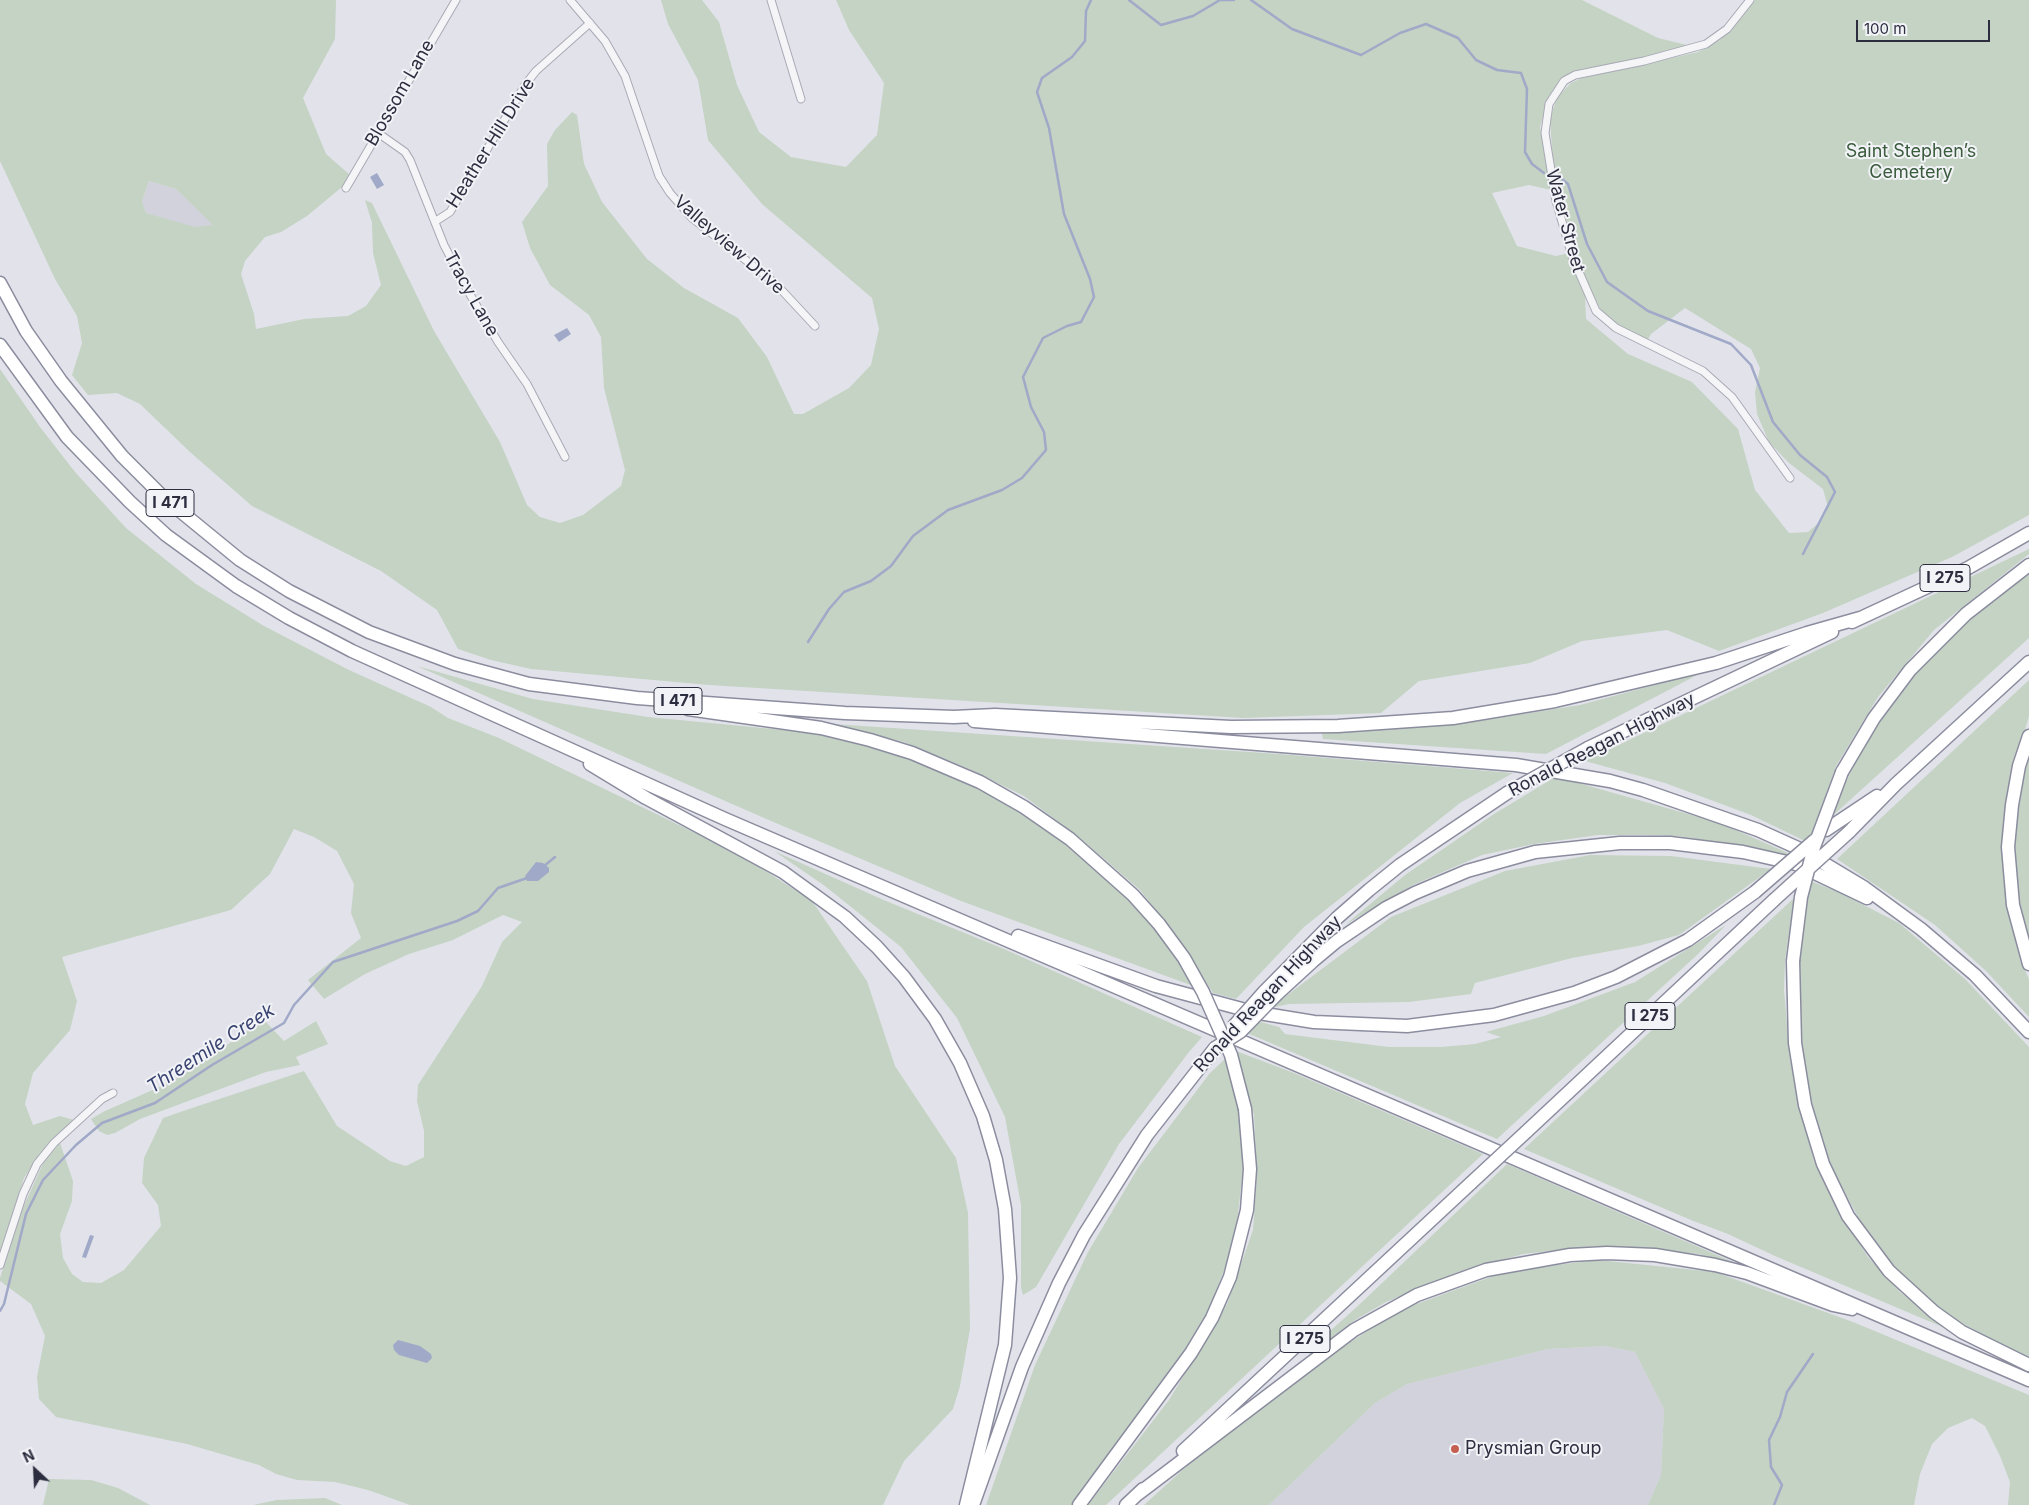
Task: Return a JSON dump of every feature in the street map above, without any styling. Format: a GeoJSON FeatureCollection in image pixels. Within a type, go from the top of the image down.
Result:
{"type":"FeatureCollection","features":[{"type":"Feature","properties":{"kind":"highway","name":"I 471"},"geometry":{"type":"LineString","coordinates":[[0,283],[26,330],[61,381],[122,456],[163,497],[240,560],[289,592],[408,648],[500,677],[592,694],[753,707],[954,717]]}},
{"type":"Feature","properties":{"kind":"highway","name":"I 471"},"geometry":{"type":"LineString","coordinates":[[0,345],[67,437],[135,507],[190,554],[289,618],[352,651],[477,709],[566,746],[725,819],[974,925]]}},
{"type":"Feature","properties":{"kind":"highway","name":"Ronald Reagan Highway"},"geometry":{"type":"LineString","coordinates":[[973,1505],[1022,1367],[1056,1290],[1084,1236],[1147,1135],[1196,1069],[1264,992],[1337,918],[1414,855],[1506,793],[1588,748],[1968,568],[2029,534]]}},
{"type":"Feature","properties":{"kind":"highway"},"geometry":{"type":"LineString","coordinates":[[2029,564],[1966,614],[1910,670],[1874,718],[1842,772],[1814,847],[1801,897],[1793,961],[1795,1043],[1805,1105],[1823,1164],[1848,1216],[1889,1271],[1934,1312],[1962,1332],[2029,1366]]}},
{"type":"Feature","properties":{"kind":"highway"},"geometry":{"type":"LineString","coordinates":[[954,717],[996,715],[1284,728],[1347,726],[1453,718],[1521,708],[1657,679],[1860,618]]}},
{"type":"Feature","properties":{"kind":"highway","name":"I 275"},"geometry":{"type":"LineString","coordinates":[[1126,1505],[1849,832],[1896,784],[2029,662]]}},
{"type":"Feature","properties":{"kind":"highway"},"geometry":{"type":"LineString","coordinates":[[592,694],[741,718],[821,728],[870,740],[938,764],[980,782],[1024,807],[1070,839],[1133,894],[1184,958],[1203,992],[1231,1055],[1245,1110],[1250,1169],[1247,1210],[1230,1277],[1212,1318],[1191,1353],[1079,1505]]}},
{"type":"Feature","properties":{"kind":"highway"},"geometry":{"type":"LineString","coordinates":[[954,717],[992,724],[1334,749],[1516,765],[1610,781],[1676,800],[1775,837],[1825,863],[1901,914],[1975,975],[2029,1032]]}},
{"type":"Feature","properties":{"kind":"highway"},"geometry":{"type":"LineString","coordinates":[[2029,736],[2019,766],[2012,805],[2008,847],[2013,905],[2029,964]]}},
{"type":"Feature","properties":{"kind":"highway"},"geometry":{"type":"LineString","coordinates":[[566,746],[599,770],[646,798],[790,876],[846,917],[877,947],[904,978],[935,1020],[960,1063],[983,1116],[996,1160],[1005,1209],[1010,1278],[1005,1345],[966,1505]]}},
{"type":"Feature","properties":{"kind":"highway"},"geometry":{"type":"LineString","coordinates":[[974,925],[1018,936],[1156,986],[1282,1019],[1347,1025],[1407,1026],[1494,1015],[1574,993],[1616,976],[1688,940],[1754,892],[1826,830],[1896,784]]}},
{"type":"Feature","properties":{"kind":"highway"},"geometry":{"type":"LineString","coordinates":[[1215,1048],[1240,1032],[1312,961],[1337,941],[1386,908],[1415,893],[1489,864],[1535,852],[1573,846],[1620,843],[1670,843],[1743,852],[1796,864],[1901,914]]}},
{"type":"Feature","properties":{"kind":"highway"},"geometry":{"type":"LineString","coordinates":[[974,925],[1175,1014],[1884,1316],[2029,1380]]}},
{"type":"Feature","properties":{"kind":"highway"},"geometry":{"type":"LineString","coordinates":[[1138,1494],[1354,1330],[1417,1295],[1448,1282],[1497,1267],[1570,1255],[1607,1253],[1669,1257],[1747,1273],[1833,1305],[1884,1316]]}},
{"type":"Feature","properties":{"kind":"street","name":"Blossom Lane"},"geometry":{"type":"LineString","coordinates":[[346,188],[361,159],[456,0]]}},
{"type":"Feature","properties":{"kind":"street","name":"Valleyview Drive"},"geometry":{"type":"LineString","coordinates":[[570,0],[604,41],[625,76],[659,176],[670,193],[692,218],[775,283],[815,326]]}},
{"type":"Feature","properties":{"kind":"street"},"geometry":{"type":"LineString","coordinates":[[771,0],[801,99]]}},
{"type":"Feature","properties":{"kind":"street","name":"Water Street"},"geometry":{"type":"LineString","coordinates":[[1750,0],[1727,29],[1706,44],[1644,61],[1575,74],[1564,80],[1549,104],[1545,133],[1554,188],[1572,256],[1596,311],[1616,328],[1703,371],[1732,397],[1790,478]]}},
{"type":"Feature","properties":{"kind":"street","name":"Heather Hill Drive"},"geometry":{"type":"LineString","coordinates":[[436,221],[450,212],[525,85],[536,71],[590,23]]}},
{"type":"Feature","properties":{"kind":"street","name":"Tracy Lane"},"geometry":{"type":"LineString","coordinates":[[378,133],[405,152],[410,160],[444,245],[468,291],[498,342],[527,384],[565,457]]}},
{"type":"Feature","properties":{"kind":"street"},"geometry":{"type":"LineString","coordinates":[[0,1265],[23,1194],[37,1164],[54,1143],[102,1100],[113,1093]]}},
{"type":"Feature","properties":{"kind":"shaded area"},"geometry":{"type":"Polygon","coordinates":[[[149,181],[176,189],[214,225],[195,228],[146,213],[142,201],[149,181]]]}},
{"type":"Feature","properties":{"kind":"shaded area"},"geometry":{"type":"Polygon","coordinates":[[[1606,1346],[1635,1352],[1664,1409],[1661,1475],[1648,1505],[1269,1505],[1375,1403],[1407,1384],[1548,1349],[1606,1346]]]}},
{"type":"Feature","properties":{"kind":"green space","name":"Saint Stephen’s Cemetery"},"geometry":{"type":"Polygon","coordinates":[[[0,0],[336,0],[335,39],[303,98],[326,154],[350,175],[342,187],[307,216],[281,232],[265,237],[245,261],[241,274],[254,314],[256,329],[304,319],[348,316],[366,306],[381,285],[373,253],[372,223],[365,200],[372,203],[434,331],[500,442],[527,505],[540,517],[560,523],[583,515],[621,486],[625,470],[604,388],[601,337],[589,315],[550,285],[530,248],[522,222],[548,186],[547,144],[555,130],[572,112],[577,115],[584,164],[602,202],[647,259],[684,288],[738,318],[767,357],[794,414],[803,414],[849,388],[871,365],[879,329],[872,298],[762,204],[708,140],[698,80],[668,24],[661,0],[702,0],[719,22],[737,85],[759,132],[791,157],[846,167],[877,135],[884,83],[849,30],[836,0],[1582,0],[1658,38],[1691,46],[1612,65],[1581,69],[1561,78],[1549,96],[1540,127],[1551,190],[1529,185],[1492,193],[1517,246],[1556,256],[1569,253],[1585,295],[1586,319],[1628,354],[1692,382],[1738,429],[1755,490],[1789,533],[1808,532],[1822,520],[1828,507],[1823,489],[1789,463],[1769,442],[1757,414],[1755,392],[1760,368],[1751,349],[1685,308],[1651,334],[1647,341],[1611,321],[1602,312],[1589,288],[1559,198],[1555,195],[1550,119],[1557,97],[1571,83],[1582,78],[1698,52],[1720,40],[1755,0],[2029,0],[2029,515],[1952,557],[1823,613],[1719,651],[1667,630],[1582,641],[1530,663],[1419,681],[1381,713],[1243,718],[709,685],[531,669],[491,660],[458,649],[437,610],[381,571],[252,506],[190,452],[140,404],[117,393],[88,395],[72,375],[82,343],[77,316],[55,279],[0,161],[0,0]],[[149,181],[142,201],[146,213],[195,227],[213,225],[176,189],[149,181]]]}},
{"type":"Feature","properties":{"kind":"green space"},"geometry":{"type":"Polygon","coordinates":[[[0,369],[40,427],[75,472],[126,528],[196,584],[264,626],[349,670],[431,707],[448,718],[499,738],[739,854],[812,901],[867,981],[895,1066],[956,1158],[968,1213],[970,1329],[960,1386],[953,1409],[904,1461],[883,1505],[410,1505],[368,1490],[335,1482],[297,1480],[276,1474],[259,1465],[187,1444],[56,1417],[39,1399],[37,1377],[45,1336],[31,1304],[0,1281],[0,1278],[22,1210],[44,1161],[60,1143],[73,1181],[72,1201],[60,1234],[63,1258],[72,1274],[83,1282],[101,1283],[124,1270],[161,1226],[158,1205],[142,1183],[144,1158],[163,1118],[304,1071],[337,1126],[390,1161],[406,1166],[424,1157],[424,1131],[417,1101],[418,1085],[482,986],[502,942],[522,922],[503,915],[453,940],[409,954],[365,974],[324,999],[308,980],[361,938],[351,913],[354,884],[337,851],[314,837],[294,829],[270,874],[231,910],[62,957],[77,1001],[70,1030],[33,1073],[25,1104],[33,1125],[60,1116],[74,1120],[41,1153],[24,1178],[0,1254],[0,369]]]}},
{"type":"Feature","properties":{"kind":"green space"},"geometry":{"type":"Polygon","coordinates":[[[2029,549],[2029,554],[1934,630],[1878,697],[1836,766],[1811,836],[1805,841],[1751,815],[1665,783],[1585,761],[2029,549]]]}},
{"type":"Feature","properties":{"kind":"green space"},"geometry":{"type":"Polygon","coordinates":[[[2029,571],[2029,638],[1828,820],[1871,730],[1934,652],[2006,588],[2029,571]]]}},
{"type":"Feature","properties":{"kind":"green space"},"geometry":{"type":"Polygon","coordinates":[[[417,666],[533,699],[648,717],[815,733],[897,754],[987,791],[1055,833],[1122,892],[1154,927],[1196,987],[961,901],[771,821],[417,666]]]}},
{"type":"Feature","properties":{"kind":"green space"},"geometry":{"type":"Polygon","coordinates":[[[1703,672],[1546,754],[1323,739],[1322,733],[1460,724],[1580,705],[1703,672]]]}},
{"type":"Feature","properties":{"kind":"green space"},"geometry":{"type":"Polygon","coordinates":[[[2029,680],[2029,716],[2010,782],[2002,839],[2007,905],[2020,960],[2029,979],[2029,1017],[1986,971],[1935,925],[1837,859],[2029,680]]]}},
{"type":"Feature","properties":{"kind":"green space"},"geometry":{"type":"Polygon","coordinates":[[[833,724],[1279,754],[1513,773],[1460,803],[1304,927],[1236,999],[1213,993],[1178,938],[1140,890],[1081,839],[1024,796],[967,768],[904,742],[833,724]]]}},
{"type":"Feature","properties":{"kind":"green space"},"geometry":{"type":"Polygon","coordinates":[[[2029,754],[2029,940],[2023,921],[2016,876],[2015,842],[2018,805],[2029,754]]]}},
{"type":"Feature","properties":{"kind":"green space"},"geometry":{"type":"Polygon","coordinates":[[[1552,779],[1564,779],[1720,823],[1790,854],[1785,857],[1758,849],[1679,836],[1598,835],[1534,844],[1482,855],[1413,885],[1345,925],[1405,875],[1494,814],[1552,779]]]}},
{"type":"Feature","properties":{"kind":"green space"},"geometry":{"type":"Polygon","coordinates":[[[774,851],[886,901],[1004,949],[1202,1037],[1119,1144],[1036,1287],[1023,1295],[1021,1288],[1021,1205],[1005,1117],[957,1018],[901,947],[825,886],[774,851]]]}},
{"type":"Feature","properties":{"kind":"green space"},"geometry":{"type":"Polygon","coordinates":[[[1590,855],[1671,856],[1771,869],[1679,935],[1638,946],[1572,958],[1475,983],[1471,994],[1409,1002],[1289,1004],[1270,1008],[1391,917],[1505,871],[1590,855]]]}},
{"type":"Feature","properties":{"kind":"green space"},"geometry":{"type":"Polygon","coordinates":[[[1813,882],[1838,892],[1899,923],[1965,979],[2029,1047],[2029,1359],[1945,1314],[1886,1259],[1866,1232],[1830,1164],[1806,1083],[1798,1026],[1797,964],[1809,884],[1813,882]]]}},
{"type":"Feature","properties":{"kind":"green space"},"geometry":{"type":"Polygon","coordinates":[[[1794,898],[1785,960],[1784,990],[1790,1059],[1814,1161],[1841,1214],[1868,1257],[1901,1293],[1952,1331],[1775,1256],[1728,1234],[1524,1149],[1794,898]]]}},
{"type":"Feature","properties":{"kind":"green space"},"geometry":{"type":"Polygon","coordinates":[[[1726,925],[1698,954],[1497,1139],[1247,1033],[1257,1021],[1279,1027],[1285,1034],[1389,1047],[1441,1047],[1475,1044],[1501,1037],[1486,1032],[1544,1016],[1635,982],[1726,925]]]}},
{"type":"Feature","properties":{"kind":"green space"},"geometry":{"type":"Polygon","coordinates":[[[264,1020],[284,1041],[316,1021],[328,1044],[296,1057],[300,1065],[266,1072],[140,1119],[115,1133],[107,1135],[99,1131],[91,1119],[173,1081],[264,1020]]]}},
{"type":"Feature","properties":{"kind":"green space"},"geometry":{"type":"Polygon","coordinates":[[[1236,1051],[1294,1073],[1483,1154],[1106,1505],[1088,1505],[1169,1400],[1227,1304],[1253,1230],[1257,1176],[1254,1115],[1236,1051]]]}},
{"type":"Feature","properties":{"kind":"green space"},"geometry":{"type":"Polygon","coordinates":[[[1226,1058],[1240,1114],[1243,1167],[1235,1242],[1209,1309],[1173,1369],[1074,1505],[986,1505],[1035,1365],[1088,1252],[1138,1168],[1210,1073],[1226,1058]]]}},
{"type":"Feature","properties":{"kind":"green space"},"geometry":{"type":"Polygon","coordinates":[[[1507,1164],[1740,1265],[1699,1254],[1595,1246],[1523,1254],[1459,1272],[1386,1302],[1355,1320],[1310,1354],[1308,1351],[1507,1164]]]}},
{"type":"Feature","properties":{"kind":"green space"},"geometry":{"type":"Polygon","coordinates":[[[1598,1260],[1715,1272],[1853,1322],[2029,1395],[2029,1505],[2008,1505],[2010,1482],[2000,1456],[1985,1426],[1972,1418],[1948,1428],[1932,1444],[1920,1474],[1914,1505],[1648,1505],[1661,1475],[1664,1409],[1635,1352],[1606,1346],[1548,1349],[1407,1384],[1375,1403],[1269,1505],[1144,1505],[1188,1465],[1321,1361],[1400,1310],[1507,1271],[1598,1260]]]}},
{"type":"Feature","properties":{"kind":"green space"},"geometry":{"type":"Polygon","coordinates":[[[49,1479],[91,1480],[118,1488],[150,1505],[43,1505],[49,1479]]]}},
{"type":"Feature","properties":{"kind":"green space"},"geometry":{"type":"Polygon","coordinates":[[[325,1498],[342,1505],[253,1505],[277,1500],[325,1498]]]}},
{"type":"Feature","properties":{"kind":"water"},"geometry":{"type":"Polygon","coordinates":[[[377,173],[384,185],[377,189],[370,177],[377,173]]]}},
{"type":"Feature","properties":{"kind":"water"},"geometry":{"type":"Polygon","coordinates":[[[567,328],[571,334],[559,342],[554,335],[567,328]]]}},
{"type":"Feature","properties":{"kind":"water"},"geometry":{"type":"Polygon","coordinates":[[[536,862],[543,863],[549,868],[549,872],[538,881],[527,881],[525,876],[536,862]]]}},
{"type":"Feature","properties":{"kind":"water"},"geometry":{"type":"Polygon","coordinates":[[[90,1235],[94,1236],[86,1258],[82,1257],[90,1235]]]}},
{"type":"Feature","properties":{"kind":"water"},"geometry":{"type":"Polygon","coordinates":[[[398,1340],[420,1346],[431,1354],[432,1358],[427,1363],[399,1355],[394,1350],[393,1345],[398,1340]]]}},
{"type":"Feature","properties":{"kind":"waterway","name":"Threemile Creek"},"geometry":{"type":"LineString","coordinates":[[808,642],[829,609],[844,592],[871,581],[891,566],[913,536],[948,510],[1002,490],[1022,478],[1046,450],[1044,432],[1031,407],[1023,377],[1043,338],[1067,326],[1081,322],[1094,297],[1090,279],[1064,214],[1049,128],[1037,92],[1042,78],[1072,57],[1085,41],[1086,11],[1091,0]]}},
{"type":"Feature","properties":{"kind":"waterway","name":"Threemile Creek"},"geometry":{"type":"LineString","coordinates":[[1129,0],[1161,25],[1193,16],[1220,0],[1234,0]]}},
{"type":"Feature","properties":{"kind":"waterway","name":"Threemile Creek"},"geometry":{"type":"LineString","coordinates":[[1251,0],[1292,29],[1361,55],[1400,33],[1426,24],[1458,38],[1476,60],[1497,70],[1521,73],[1527,89],[1525,152],[1532,164],[1544,173]]}},
{"type":"Feature","properties":{"kind":"waterway","name":"Threemile Creek"},"geometry":{"type":"LineString","coordinates":[[1557,175],[1568,184],[1587,244],[1607,282],[1648,311],[1731,344],[1751,365],[1773,422],[1800,455],[1827,477],[1835,492],[1803,554]]}},
{"type":"Feature","properties":{"kind":"waterway","name":"Threemile Creek"},"geometry":{"type":"LineString","coordinates":[[544,866],[555,857]]}},
{"type":"Feature","properties":{"kind":"waterway","name":"Threemile Creek"},"geometry":{"type":"LineString","coordinates":[[0,1311],[4,1304],[26,1214],[43,1180],[76,1145],[102,1123],[155,1103],[212,1065],[284,1023],[294,1005],[333,962],[457,921],[478,911],[498,888],[527,878]]}},
{"type":"Feature","properties":{"kind":"waterway","name":"Threemile Creek"},"geometry":{"type":"LineString","coordinates":[[1774,1505],[1782,1485],[1771,1467],[1769,1440],[1780,1417],[1787,1392],[1813,1354]]}},
{"type":"Feature","properties":{"kind":"place","name":"Prysmian Group"},"geometry":{"type":"Point","coordinates":[1455,1449]}}]}
